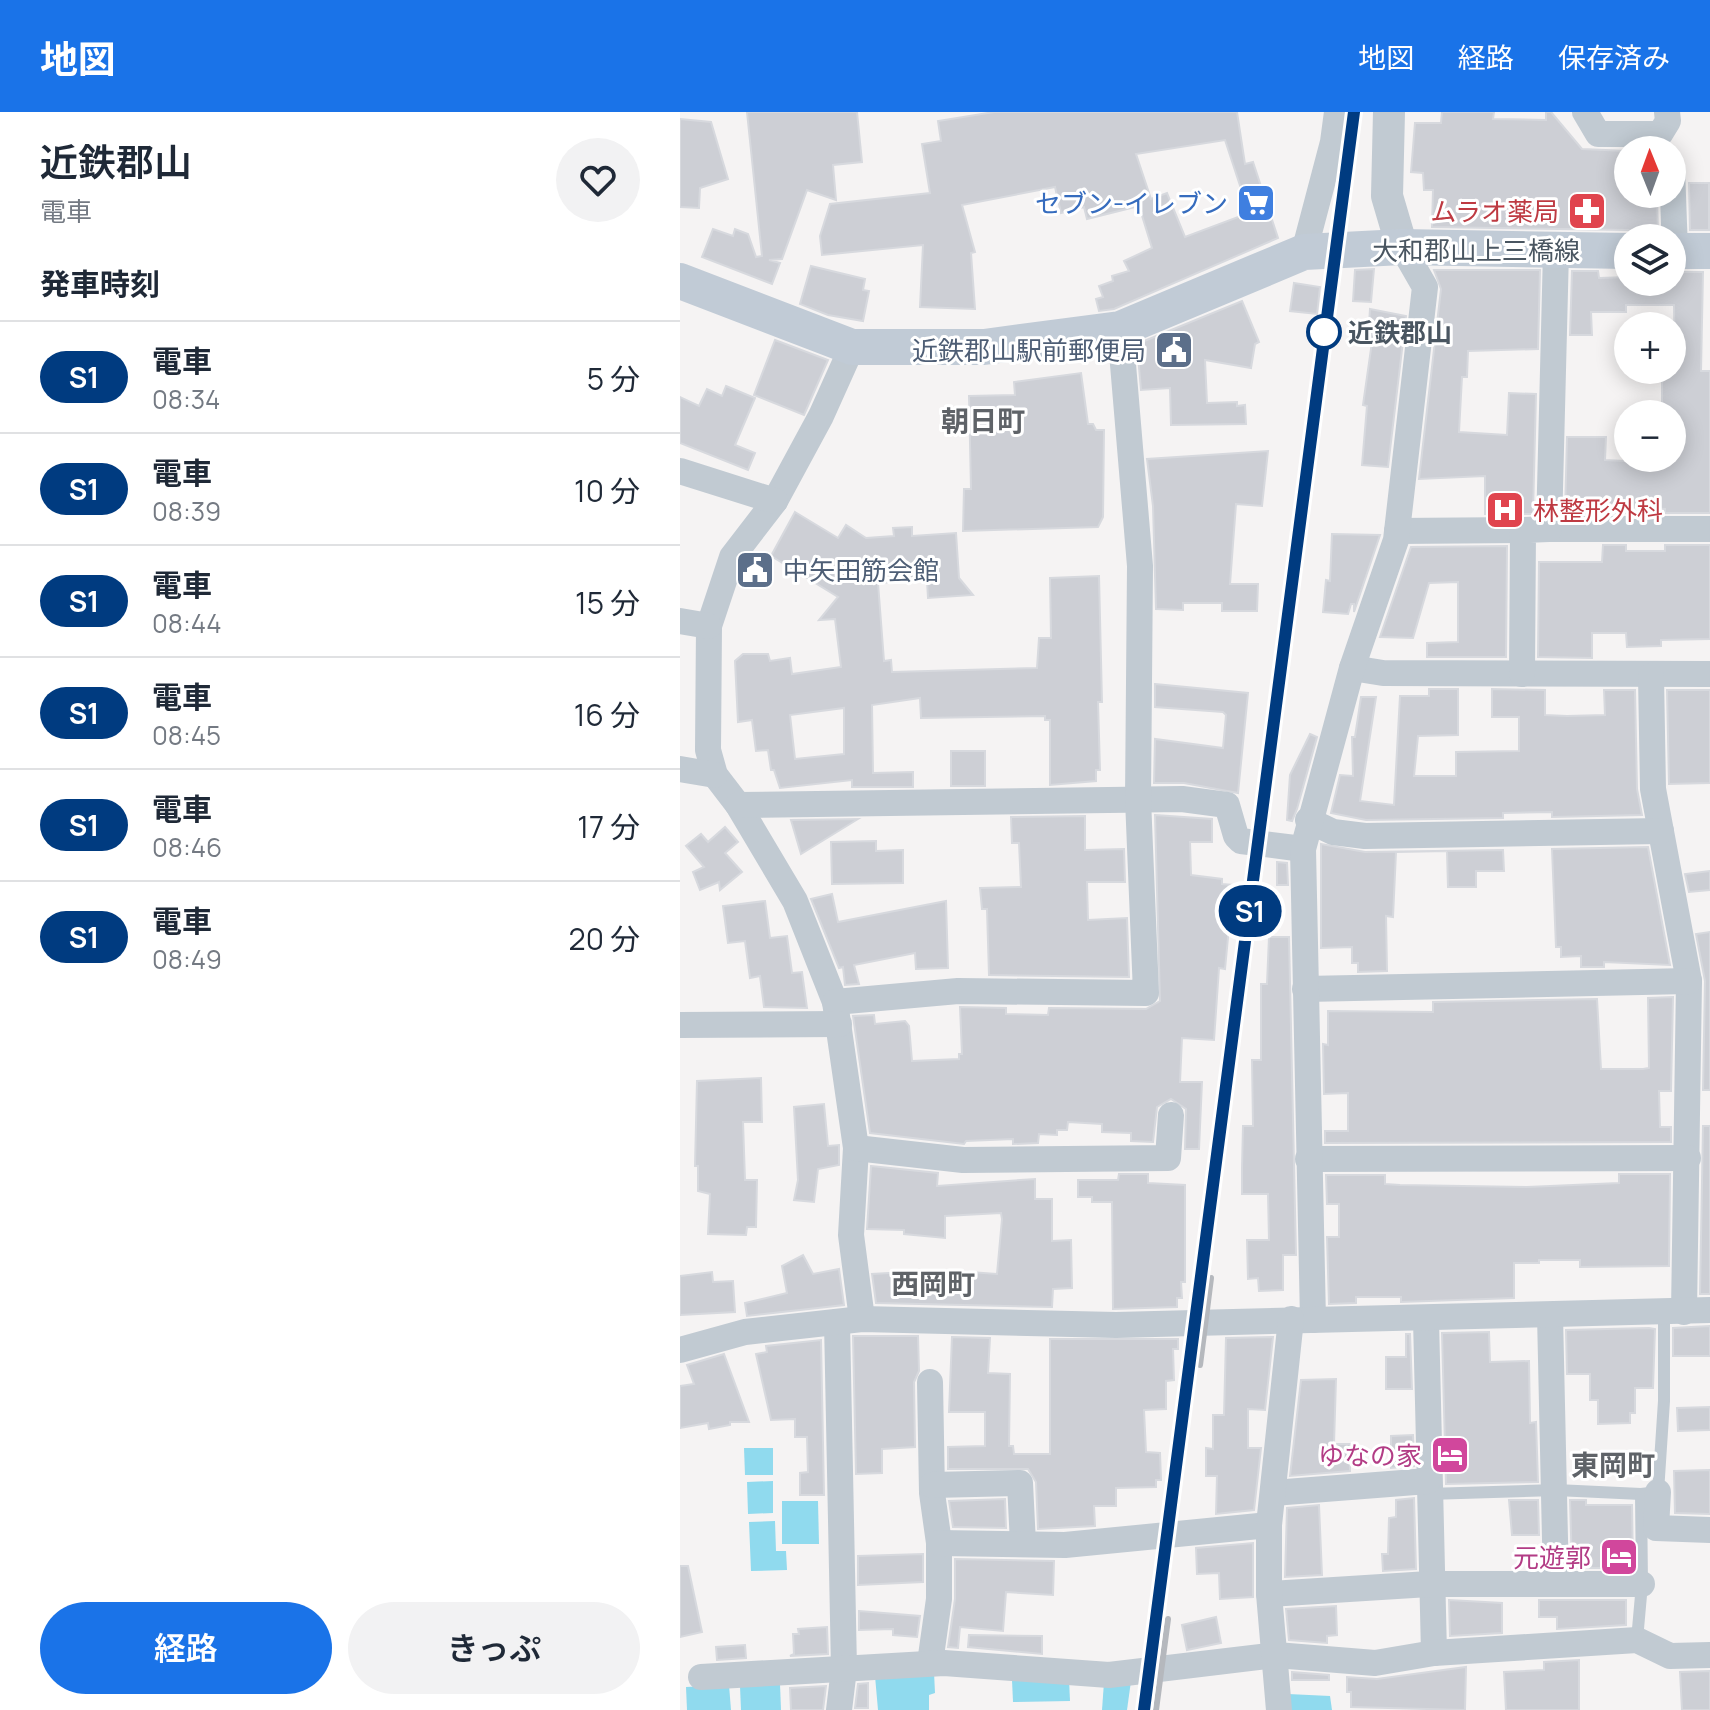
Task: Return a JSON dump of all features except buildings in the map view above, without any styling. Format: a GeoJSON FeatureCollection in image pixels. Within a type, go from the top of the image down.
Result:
{"type":"FeatureCollection","features":[{"type":"Feature","properties":{"kind":"main road","name":"大和郡山上三橋線"},"geometry":{"type":"LineString","coordinates":[[680,281],[852,347],[984,347],[1120,329],[1304,252],[1402,247],[1614,251]]}},
{"type":"Feature","properties":{"kind":"main road"},"geometry":{"type":"LineString","coordinates":[[1686,251],[1710,251]]}},
{"type":"Feature","properties":{"kind":"street"},"geometry":{"type":"LineString","coordinates":[[1304,252],[1333,142],[1337,112]]}},
{"type":"Feature","properties":{"kind":"street"},"geometry":{"type":"LineString","coordinates":[[1279,1710],[1269,1594],[1269,1525],[1302,1320],[1308,1159],[1305,989],[1308,959],[1303,849],[1308,820],[1352,668],[1397,531],[1425,287],[1402,247],[1387,196],[1389,112]]}},
{"type":"Feature","properties":{"kind":"street"},"geometry":{"type":"LineString","coordinates":[[1585,112],[1598,134],[1660,134],[1668,121],[1667,112]]}},
{"type":"Feature","properties":{"kind":"street"},"geometry":{"type":"LineString","coordinates":[[1522,674],[1536,530],[1556,251]]}},
{"type":"Feature","properties":{"kind":"street"},"geometry":{"type":"LineString","coordinates":[[680,1025],[837,1013],[958,991],[1146,993],[1138,799],[1140,566],[1120,329]]}},
{"type":"Feature","properties":{"kind":"street"},"geometry":{"type":"LineString","coordinates":[[839,1710],[844,1669],[849,1320],[856,1148],[837,1013],[795,901],[738,805],[715,775],[708,750],[709,626],[732,557],[775,501],[821,416],[852,347]]}},
{"type":"Feature","properties":{"kind":"street"},"geometry":{"type":"LineString","coordinates":[[680,471],[775,501]]}},
{"type":"Feature","properties":{"kind":"street"},"geometry":{"type":"LineString","coordinates":[[1397,531],[1710,529]]}},
{"type":"Feature","properties":{"kind":"street"},"geometry":{"type":"LineString","coordinates":[[680,621],[709,626]]}},
{"type":"Feature","properties":{"kind":"street"},"geometry":{"type":"LineString","coordinates":[[1352,668],[1383,673],[1710,674]]}},
{"type":"Feature","properties":{"kind":"street"},"geometry":{"type":"LineString","coordinates":[[680,1350],[745,1332],[849,1320],[1116,1325],[1686,1311],[1689,981],[1653,789],[1651,676]]}},
{"type":"Feature","properties":{"kind":"street"},"geometry":{"type":"LineString","coordinates":[[680,769],[715,775]]}},
{"type":"Feature","properties":{"kind":"street"},"geometry":{"type":"LineString","coordinates":[[738,805],[1138,799],[1227,805],[1236,836],[1241,841],[1303,849]]}},
{"type":"Feature","properties":{"kind":"street"},"geometry":{"type":"LineString","coordinates":[[1308,820],[1333,832],[1365,836],[1661,831]]}},
{"type":"Feature","properties":{"kind":"street"},"geometry":{"type":"LineString","coordinates":[[1305,989],[1689,981]]}},
{"type":"Feature","properties":{"kind":"street"},"geometry":{"type":"LineString","coordinates":[[856,1148],[963,1160],[1168,1158],[1171,1115]]}},
{"type":"Feature","properties":{"kind":"street"},"geometry":{"type":"LineString","coordinates":[[1308,1159],[1688,1158]]}},
{"type":"Feature","properties":{"kind":"street"},"geometry":{"type":"LineString","coordinates":[[1550,1315],[1556,1584]]}},
{"type":"Feature","properties":{"kind":"street"},"geometry":{"type":"LineString","coordinates":[[1426,1319],[1429,1584],[1434,1653]]}},
{"type":"Feature","properties":{"kind":"street"},"geometry":{"type":"LineString","coordinates":[[930,1382],[939,1599],[930,1663]]}},
{"type":"Feature","properties":{"kind":"street"},"geometry":{"type":"LineString","coordinates":[[932,1485],[1020,1483],[1023,1544]]}},
{"type":"Feature","properties":{"kind":"street"},"geometry":{"type":"LineString","coordinates":[[1273,1493],[1428,1488]]}},
{"type":"Feature","properties":{"kind":"street"},"geometry":{"type":"LineString","coordinates":[[1649,1493],[1656,1528],[1710,1530]]}},
{"type":"Feature","properties":{"kind":"street"},"geometry":{"type":"LineString","coordinates":[[939,1543],[1065,1545],[1269,1525]]}},
{"type":"Feature","properties":{"kind":"street"},"geometry":{"type":"LineString","coordinates":[[1269,1594],[1429,1584],[1642,1584]]}},
{"type":"Feature","properties":{"kind":"street"},"geometry":{"type":"LineString","coordinates":[[701,1677],[930,1663],[1109,1675],[1276,1655],[1375,1663],[1434,1653],[1637,1640],[1670,1656],[1710,1655]]}},
{"type":"Feature","properties":{"kind":"lane"},"geometry":{"type":"LineString","coordinates":[[1637,1640],[1649,1493],[1664,1401],[1686,1311]]}},
{"type":"Feature","properties":{"kind":"lane"},"geometry":{"type":"LineString","coordinates":[[1428,1488],[1649,1493]]}},
{"type":"Feature","properties":{"kind":"water"},"geometry":{"type":"Polygon","coordinates":[[[744,1448],[773,1448],[773,1475],[745,1475],[744,1448]]]}},
{"type":"Feature","properties":{"kind":"water"},"geometry":{"type":"Polygon","coordinates":[[[773,1481],[773,1513],[748,1514],[747,1482],[773,1481]]]}},
{"type":"Feature","properties":{"kind":"water"},"geometry":{"type":"Polygon","coordinates":[[[782,1501],[818,1501],[819,1544],[782,1544],[782,1501]]]}},
{"type":"Feature","properties":{"kind":"water"},"geometry":{"type":"Polygon","coordinates":[[[775,1521],[776,1551],[786,1551],[787,1570],[751,1571],[749,1522],[775,1521]]]}},
{"type":"Feature","properties":{"kind":"water"},"geometry":{"type":"Polygon","coordinates":[[[934,1672],[935,1693],[929,1695],[929,1710],[878,1710],[875,1676],[934,1672]]]}},
{"type":"Feature","properties":{"kind":"water"},"geometry":{"type":"Polygon","coordinates":[[[1069,1679],[1070,1701],[1013,1702],[1012,1680],[1069,1679]]]}},
{"type":"Feature","properties":{"kind":"water"},"geometry":{"type":"Polygon","coordinates":[[[1131,1681],[1127,1710],[1102,1710],[1104,1682],[1131,1681]]]}},
{"type":"Feature","properties":{"kind":"water"},"geometry":{"type":"Polygon","coordinates":[[[780,1684],[781,1710],[741,1710],[740,1686],[780,1684]]]}},
{"type":"Feature","properties":{"kind":"water"},"geometry":{"type":"Polygon","coordinates":[[[729,1685],[731,1710],[687,1710],[686,1687],[729,1685]]]}},
{"type":"Feature","properties":{"kind":"water"},"geometry":{"type":"Polygon","coordinates":[[[1288,1694],[1330,1696],[1332,1710],[1289,1710],[1288,1694]]]}},
{"type":"Feature","properties":{"kind":"railway"},"geometry":{"type":"LineString","coordinates":[[1144,1710],[1354,112]]}},
{"type":"Feature","properties":{"kind":"railway"},"geometry":{"type":"LineString","coordinates":[[1200,1365],[1211,1278]]}},
{"type":"Feature","properties":{"kind":"railway"},"geometry":{"type":"LineString","coordinates":[[1156,1710],[1168,1619]]}},
{"type":"Feature","properties":{"kind":"train","name":"S1"},"geometry":{"type":"LineString","coordinates":[[1144,1710],[1354,112]]}},
{"type":"Feature","properties":{"kind":"place","name":"セブン-イレブン"},"geometry":{"type":"Point","coordinates":[1256,203]}},
{"type":"Feature","properties":{"kind":"place","name":"ムラオ薬局"},"geometry":{"type":"Point","coordinates":[1587,211]}},
{"type":"Feature","properties":{"kind":"place","name":"近鉄郡山"},"geometry":{"type":"Point","coordinates":[1324,332]}},
{"type":"Feature","properties":{"kind":"place","name":"近鉄郡山駅前郵便局"},"geometry":{"type":"Point","coordinates":[1174,350]}},
{"type":"Feature","properties":{"kind":"place","name":"林整形外科"},"geometry":{"type":"Point","coordinates":[1505,510]}},
{"type":"Feature","properties":{"kind":"place","name":"中矢田筋会館"},"geometry":{"type":"Point","coordinates":[755,570]}},
{"type":"Feature","properties":{"kind":"place","name":"ゆなの家"},"geometry":{"type":"Point","coordinates":[1450,1455]}},
{"type":"Feature","properties":{"kind":"place","name":"元遊郭"},"geometry":{"type":"Point","coordinates":[1619,1557]}},
{"type":"Feature","properties":{"kind":"district","name":"朝日町"},"geometry":{"type":"Point","coordinates":[983,420]}},
{"type":"Feature","properties":{"kind":"district","name":"西岡町"},"geometry":{"type":"Point","coordinates":[933,1283]}},
{"type":"Feature","properties":{"kind":"district","name":"東岡町"},"geometry":{"type":"Point","coordinates":[1613,1464]}}]}
